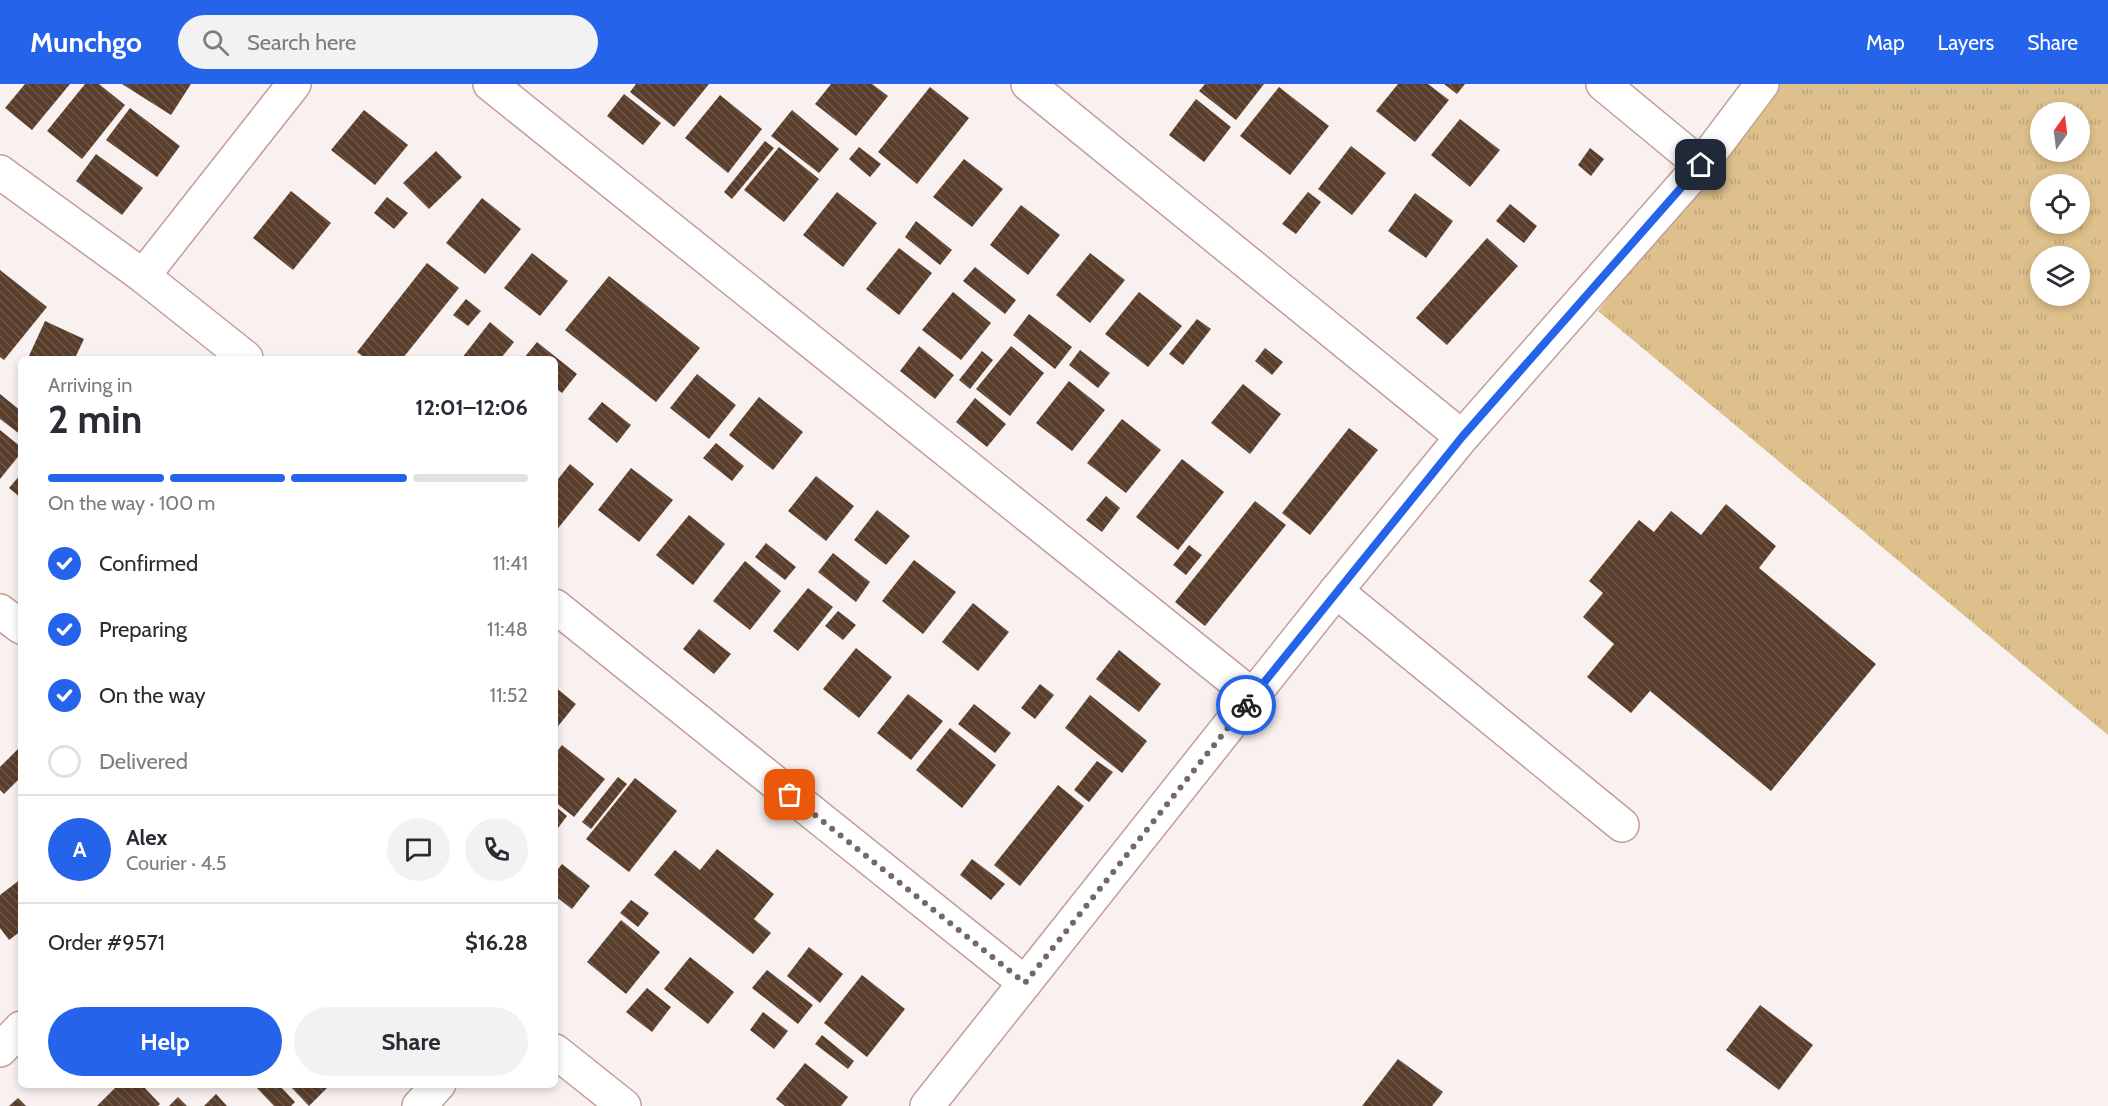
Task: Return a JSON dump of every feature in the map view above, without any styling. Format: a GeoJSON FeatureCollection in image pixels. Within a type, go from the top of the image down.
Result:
{"type":"FeatureCollection","features":[{"type":"Feature","properties":{"kind":"street"},"geometry":{"type":"LineString","coordinates":[[143,276],[294,84]]}},
{"type":"Feature","properties":{"kind":"street"},"geometry":{"type":"LineString","coordinates":[[490,84],[1253,696]]}},
{"type":"Feature","properties":{"kind":"street"},"geometry":{"type":"LineString","coordinates":[[1028,84],[1462,437]]}},
{"type":"Feature","properties":{"kind":"street"},"geometry":{"type":"LineString","coordinates":[[1603,84],[1701,165]]}},
{"type":"Feature","properties":{"kind":"street"},"geometry":{"type":"LineString","coordinates":[[927,1106],[1336,591],[1462,437],[1701,165],[1762,84]]}},
{"type":"Feature","properties":{"kind":"street"},"geometry":{"type":"LineString","coordinates":[[0,172],[143,276],[243,356]]}},
{"type":"Feature","properties":{"kind":"street"},"geometry":{"type":"LineString","coordinates":[[1336,591],[1622,825]]}},
{"type":"Feature","properties":{"kind":"street"},"geometry":{"type":"LineString","coordinates":[[558,608],[1025,983]]}},
{"type":"Feature","properties":{"kind":"street"},"geometry":{"type":"LineString","coordinates":[[0,611],[18,625]]}},
{"type":"Feature","properties":{"kind":"street"},"geometry":{"type":"LineString","coordinates":[[0,1050],[18,1031]]}},
{"type":"Feature","properties":{"kind":"street"},"geometry":{"type":"LineString","coordinates":[[558,1053],[624,1106]]}},
{"type":"Feature","properties":{"kind":"street"},"geometry":{"type":"LineString","coordinates":[[419,1106],[435,1088]]}},
{"type":"Feature","properties":{"kind":"green space"},"geometry":{"type":"Polygon","coordinates":[[[1776,84],[2108,84],[2108,735],[1598,311],[1776,84]]]}},
{"type":"Feature","properties":{"kind":"building"},"geometry":{"type":"Polygon","coordinates":[[[25,84],[70,84],[32,130],[5,108],[25,84]]]}},
{"type":"Feature","properties":{"kind":"building"},"geometry":{"type":"Polygon","coordinates":[[[85,84],[99,84],[125,105],[82,159],[47,131],[85,84]]]}},
{"type":"Feature","properties":{"kind":"building"},"geometry":{"type":"Polygon","coordinates":[[[122,84],[191,84],[171,115],[122,84]]]}},
{"type":"Feature","properties":{"kind":"building"},"geometry":{"type":"Polygon","coordinates":[[[636,84],[709,84],[674,127],[630,92],[636,84]]]}},
{"type":"Feature","properties":{"kind":"building"},"geometry":{"type":"Polygon","coordinates":[[[831,84],[872,84],[888,96],[856,136],[815,104],[831,84]]]}},
{"type":"Feature","properties":{"kind":"building"},"geometry":{"type":"Polygon","coordinates":[[[1205,84],[1264,84],[1236,120],[1199,91],[1205,84]]]}},
{"type":"Feature","properties":{"kind":"building"},"geometry":{"type":"Polygon","coordinates":[[[1398,84],[1428,84],[1449,100],[1415,142],[1376,111],[1398,84]]]}},
{"type":"Feature","properties":{"kind":"building"},"geometry":{"type":"Polygon","coordinates":[[[1444,84],[1465,84],[1457,94],[1444,84]]]}},
{"type":"Feature","properties":{"kind":"building"},"geometry":{"type":"Polygon","coordinates":[[[930,87],[969,118],[917,184],[878,152],[930,87]]]}},
{"type":"Feature","properties":{"kind":"building"},"geometry":{"type":"Polygon","coordinates":[[[1279,87],[1329,126],[1290,175],[1240,136],[1279,87]]]}},
{"type":"Feature","properties":{"kind":"building"},"geometry":{"type":"Polygon","coordinates":[[[624,94],[661,123],[643,145],[607,116],[624,94]]]}},
{"type":"Feature","properties":{"kind":"building"},"geometry":{"type":"Polygon","coordinates":[[[720,95],[762,129],[728,173],[685,138],[720,95]]]}},
{"type":"Feature","properties":{"kind":"building"},"geometry":{"type":"Polygon","coordinates":[[[1196,99],[1231,127],[1204,162],[1169,135],[1196,99]]]}},
{"type":"Feature","properties":{"kind":"building"},"geometry":{"type":"Polygon","coordinates":[[[130,108],[180,146],[157,177],[106,140],[130,108]]]}},
{"type":"Feature","properties":{"kind":"building"},"geometry":{"type":"Polygon","coordinates":[[[364,110],[408,145],[375,185],[331,150],[364,110]]]}},
{"type":"Feature","properties":{"kind":"building"},"geometry":{"type":"Polygon","coordinates":[[[792,110],[839,149],[819,173],[771,136],[792,110]]]}},
{"type":"Feature","properties":{"kind":"building"},"geometry":{"type":"Polygon","coordinates":[[[1460,119],[1500,150],[1470,187],[1431,155],[1460,119]]]}},
{"type":"Feature","properties":{"kind":"building"},"geometry":{"type":"Polygon","coordinates":[[[765,141],[774,148],[732,199],[724,192],[765,141]]]}},
{"type":"Feature","properties":{"kind":"building"},"geometry":{"type":"Polygon","coordinates":[[[1351,146],[1386,173],[1352,215],[1318,189],[1351,146]]]}},
{"type":"Feature","properties":{"kind":"building"},"geometry":{"type":"Polygon","coordinates":[[[779,147],[819,179],[784,222],[744,190],[779,147]]]}},
{"type":"Feature","properties":{"kind":"building"},"geometry":{"type":"Polygon","coordinates":[[[859,147],[881,164],[870,177],[849,159],[859,147]]]}},
{"type":"Feature","properties":{"kind":"building"},"geometry":{"type":"Polygon","coordinates":[[[1590,148],[1604,159],[1591,176],[1578,165],[1590,148]]]}},
{"type":"Feature","properties":{"kind":"building"},"geometry":{"type":"Polygon","coordinates":[[[436,151],[462,177],[429,209],[403,183],[436,151]]]}},
{"type":"Feature","properties":{"kind":"building"},"geometry":{"type":"Polygon","coordinates":[[[96,154],[143,188],[122,215],[76,181],[96,154]]]}},
{"type":"Feature","properties":{"kind":"building"},"geometry":{"type":"Polygon","coordinates":[[[964,159],[1003,189],[972,227],[933,197],[964,159]]]}},
{"type":"Feature","properties":{"kind":"building"},"geometry":{"type":"Polygon","coordinates":[[[291,191],[331,223],[293,270],[253,238],[291,191]]]}},
{"type":"Feature","properties":{"kind":"building"},"geometry":{"type":"Polygon","coordinates":[[[837,192],[877,223],[843,267],[803,235],[837,192]]]}},
{"type":"Feature","properties":{"kind":"building"},"geometry":{"type":"Polygon","coordinates":[[[1308,192],[1321,202],[1296,234],[1282,224],[1308,192]]]}},
{"type":"Feature","properties":{"kind":"building"},"geometry":{"type":"Polygon","coordinates":[[[1415,193],[1453,221],[1426,258],[1388,231],[1415,193]]]}},
{"type":"Feature","properties":{"kind":"building"},"geometry":{"type":"Polygon","coordinates":[[[387,197],[408,213],[394,229],[374,213],[387,197]]]}},
{"type":"Feature","properties":{"kind":"building"},"geometry":{"type":"Polygon","coordinates":[[[482,198],[521,229],[485,274],[446,243],[482,198]]]}},
{"type":"Feature","properties":{"kind":"building"},"geometry":{"type":"Polygon","coordinates":[[[1510,204],[1537,226],[1524,243],[1496,221],[1510,204]]]}},
{"type":"Feature","properties":{"kind":"building"},"geometry":{"type":"Polygon","coordinates":[[[1021,205],[1060,235],[1028,275],[990,245],[1021,205]]]}},
{"type":"Feature","properties":{"kind":"building"},"geometry":{"type":"Polygon","coordinates":[[[916,221],[952,250],[940,265],[905,237],[916,221]]]}},
{"type":"Feature","properties":{"kind":"building"},"geometry":{"type":"Polygon","coordinates":[[[1487,238],[1518,266],[1447,345],[1416,318],[1487,238]]]}},
{"type":"Feature","properties":{"kind":"building"},"geometry":{"type":"Polygon","coordinates":[[[899,248],[932,273],[899,315],[866,289],[899,248]]]}},
{"type":"Feature","properties":{"kind":"building"},"geometry":{"type":"Polygon","coordinates":[[[532,253],[568,281],[540,316],[504,288],[532,253]]]}},
{"type":"Feature","properties":{"kind":"building"},"geometry":{"type":"Polygon","coordinates":[[[1090,253],[1125,280],[1090,323],[1056,295],[1090,253]]]}},
{"type":"Feature","properties":{"kind":"building"},"geometry":{"type":"Polygon","coordinates":[[[427,263],[459,288],[405,356],[362,356],[357,352],[427,263]]]}},
{"type":"Feature","properties":{"kind":"building"},"geometry":{"type":"Polygon","coordinates":[[[975,267],[1016,300],[1005,314],[963,281],[975,267]]]}},
{"type":"Feature","properties":{"kind":"building"},"geometry":{"type":"Polygon","coordinates":[[[0,270],[47,307],[4,360],[0,357],[0,270]]]}},
{"type":"Feature","properties":{"kind":"building"},"geometry":{"type":"Polygon","coordinates":[[[609,276],[700,348],[656,402],[565,330],[609,276]]]}},
{"type":"Feature","properties":{"kind":"building"},"geometry":{"type":"Polygon","coordinates":[[[953,292],[991,323],[961,360],[922,330],[953,292]]]}},
{"type":"Feature","properties":{"kind":"building"},"geometry":{"type":"Polygon","coordinates":[[[1139,292],[1182,326],[1148,367],[1105,334],[1139,292]]]}},
{"type":"Feature","properties":{"kind":"building"},"geometry":{"type":"Polygon","coordinates":[[[466,299],[481,311],[468,326],[453,315],[466,299]]]}},
{"type":"Feature","properties":{"kind":"building"},"geometry":{"type":"Polygon","coordinates":[[[1029,314],[1072,347],[1055,369],[1013,335],[1029,314]]]}},
{"type":"Feature","properties":{"kind":"building"},"geometry":{"type":"Polygon","coordinates":[[[1197,319],[1211,329],[1183,365],[1169,354],[1197,319]]]}},
{"type":"Feature","properties":{"kind":"building"},"geometry":{"type":"Polygon","coordinates":[[[45,321],[84,339],[76,356],[29,356],[45,321]]]}},
{"type":"Feature","properties":{"kind":"building"},"geometry":{"type":"Polygon","coordinates":[[[490,322],[514,342],[503,356],[464,356],[490,322]]]}},
{"type":"Feature","properties":{"kind":"building"},"geometry":{"type":"Polygon","coordinates":[[[537,342],[554,356],[526,356],[537,342]]]}},
{"type":"Feature","properties":{"kind":"building"},"geometry":{"type":"Polygon","coordinates":[[[919,346],[954,375],[935,399],[900,371],[919,346]]]}},
{"type":"Feature","properties":{"kind":"building"},"geometry":{"type":"Polygon","coordinates":[[[1011,346],[1044,373],[1010,416],[976,389],[1011,346]]]}},
{"type":"Feature","properties":{"kind":"building"},"geometry":{"type":"Polygon","coordinates":[[[1265,348],[1283,362],[1272,375],[1255,361],[1265,348]]]}},
{"type":"Feature","properties":{"kind":"building"},"geometry":{"type":"Polygon","coordinates":[[[1080,350],[1110,373],[1098,388],[1069,365],[1080,350]]]}},
{"type":"Feature","properties":{"kind":"building"},"geometry":{"type":"Polygon","coordinates":[[[982,351],[993,360],[970,389],[959,380],[982,351]]]}},
{"type":"Feature","properties":{"kind":"building"},"geometry":{"type":"Polygon","coordinates":[[[558,359],[577,374],[562,393],[558,390],[558,359]]]}},
{"type":"Feature","properties":{"kind":"building"},"geometry":{"type":"Polygon","coordinates":[[[697,374],[736,405],[709,439],[670,408],[697,374]]]}},
{"type":"Feature","properties":{"kind":"building"},"geometry":{"type":"Polygon","coordinates":[[[1069,381],[1105,410],[1072,451],[1036,423],[1069,381]]]}},
{"type":"Feature","properties":{"kind":"building"},"geometry":{"type":"Polygon","coordinates":[[[1243,384],[1281,414],[1250,454],[1211,423],[1243,384]]]}},
{"type":"Feature","properties":{"kind":"building"},"geometry":{"type":"Polygon","coordinates":[[[0,394],[18,409],[18,433],[0,419],[0,394]]]}},
{"type":"Feature","properties":{"kind":"building"},"geometry":{"type":"Polygon","coordinates":[[[759,397],[803,432],[773,470],[729,435],[759,397]]]}},
{"type":"Feature","properties":{"kind":"building"},"geometry":{"type":"Polygon","coordinates":[[[975,398],[1006,424],[987,447],[956,422],[975,398]]]}},
{"type":"Feature","properties":{"kind":"building"},"geometry":{"type":"Polygon","coordinates":[[[602,402],[631,425],[617,443],[588,419],[602,402]]]}},
{"type":"Feature","properties":{"kind":"building"},"geometry":{"type":"Polygon","coordinates":[[[1122,419],[1161,450],[1126,493],[1087,463],[1122,419]]]}},
{"type":"Feature","properties":{"kind":"building"},"geometry":{"type":"Polygon","coordinates":[[[1349,428],[1378,450],[1310,535],[1282,513],[1349,428]]]}},
{"type":"Feature","properties":{"kind":"building"},"geometry":{"type":"Polygon","coordinates":[[[0,430],[18,445],[18,457],[0,479],[0,430]]]}},
{"type":"Feature","properties":{"kind":"building"},"geometry":{"type":"Polygon","coordinates":[[[716,443],[744,466],[732,481],[703,458],[716,443]]]}},
{"type":"Feature","properties":{"kind":"building"},"geometry":{"type":"Polygon","coordinates":[[[1182,459],[1224,492],[1178,550],[1136,517],[1182,459]]]}},
{"type":"Feature","properties":{"kind":"building"},"geometry":{"type":"Polygon","coordinates":[[[570,464],[594,484],[558,528],[558,479],[570,464]]]}},
{"type":"Feature","properties":{"kind":"building"},"geometry":{"type":"Polygon","coordinates":[[[631,468],[673,500],[639,542],[598,510],[631,468]]]}},
{"type":"Feature","properties":{"kind":"building"},"geometry":{"type":"Polygon","coordinates":[[[816,476],[854,506],[826,541],[788,511],[816,476]]]}},
{"type":"Feature","properties":{"kind":"building"},"geometry":{"type":"Polygon","coordinates":[[[18,478],[18,496],[9,488],[18,478]]]}},
{"type":"Feature","properties":{"kind":"building"},"geometry":{"type":"Polygon","coordinates":[[[1106,496],[1120,508],[1102,532],[1086,520],[1106,496]]]}},
{"type":"Feature","properties":{"kind":"building"},"geometry":{"type":"Polygon","coordinates":[[[1255,501],[1286,525],[1205,626],[1175,602],[1255,501]]]}},
{"type":"Feature","properties":{"kind":"building"},"geometry":{"type":"Polygon","coordinates":[[[1726,504],[1776,546],[1759,568],[1876,664],[1771,791],[1650,691],[1631,713],[1587,677],[1614,644],[1583,617],[1603,593],[1589,581],[1639,520],[1654,532],[1671,511],[1701,535],[1726,504]]]}},
{"type":"Feature","properties":{"kind":"building"},"geometry":{"type":"Polygon","coordinates":[[[877,510],[910,536],[886,565],[854,540],[877,510]]]}},
{"type":"Feature","properties":{"kind":"building"},"geometry":{"type":"Polygon","coordinates":[[[689,515],[725,544],[693,585],[656,555],[689,515]]]}},
{"type":"Feature","properties":{"kind":"building"},"geometry":{"type":"Polygon","coordinates":[[[766,543],[796,567],[785,580],[755,557],[766,543]]]}},
{"type":"Feature","properties":{"kind":"building"},"geometry":{"type":"Polygon","coordinates":[[[1189,545],[1202,555],[1186,575],[1173,565],[1189,545]]]}},
{"type":"Feature","properties":{"kind":"building"},"geometry":{"type":"Polygon","coordinates":[[[833,553],[870,582],[856,602],[818,572],[833,553]]]}},
{"type":"Feature","properties":{"kind":"building"},"geometry":{"type":"Polygon","coordinates":[[[914,560],[956,592],[923,634],[882,601],[914,560]]]}},
{"type":"Feature","properties":{"kind":"building"},"geometry":{"type":"Polygon","coordinates":[[[745,561],[781,591],[750,630],[713,601],[745,561]]]}},
{"type":"Feature","properties":{"kind":"building"},"geometry":{"type":"Polygon","coordinates":[[[808,588],[833,607],[798,651],[773,631],[808,588]]]}},
{"type":"Feature","properties":{"kind":"building"},"geometry":{"type":"Polygon","coordinates":[[[973,603],[1009,632],[978,671],[942,642],[973,603]]]}},
{"type":"Feature","properties":{"kind":"building"},"geometry":{"type":"Polygon","coordinates":[[[838,611],[856,625],[843,640],[825,626],[838,611]]]}},
{"type":"Feature","properties":{"kind":"building"},"geometry":{"type":"Polygon","coordinates":[[[699,629],[731,654],[714,674],[683,649],[699,629]]]}},
{"type":"Feature","properties":{"kind":"building"},"geometry":{"type":"Polygon","coordinates":[[[856,648],[892,677],[859,718],[823,689],[856,648]]]}},
{"type":"Feature","properties":{"kind":"building"},"geometry":{"type":"Polygon","coordinates":[[[1119,650],[1161,684],[1139,712],[1096,679],[1119,650]]]}},
{"type":"Feature","properties":{"kind":"building"},"geometry":{"type":"Polygon","coordinates":[[[1040,684],[1054,695],[1035,719],[1021,708],[1040,684]]]}},
{"type":"Feature","properties":{"kind":"building"},"geometry":{"type":"Polygon","coordinates":[[[558,689],[576,704],[558,726],[558,689]]]}},
{"type":"Feature","properties":{"kind":"building"},"geometry":{"type":"Polygon","coordinates":[[[908,694],[943,721],[911,760],[877,733],[908,694]]]}},
{"type":"Feature","properties":{"kind":"building"},"geometry":{"type":"Polygon","coordinates":[[[1090,695],[1147,741],[1122,773],[1065,728],[1090,695]]]}},
{"type":"Feature","properties":{"kind":"building"},"geometry":{"type":"Polygon","coordinates":[[[974,704],[1011,733],[995,753],[958,724],[974,704]]]}},
{"type":"Feature","properties":{"kind":"building"},"geometry":{"type":"Polygon","coordinates":[[[950,728],[996,765],[962,808],[916,770],[950,728]]]}},
{"type":"Feature","properties":{"kind":"building"},"geometry":{"type":"Polygon","coordinates":[[[562,745],[605,779],[574,817],[558,804],[558,750],[562,745]]]}},
{"type":"Feature","properties":{"kind":"building"},"geometry":{"type":"Polygon","coordinates":[[[18,749],[18,780],[4,794],[0,790],[0,767],[18,749]]]}},
{"type":"Feature","properties":{"kind":"building"},"geometry":{"type":"Polygon","coordinates":[[[1097,761],[1113,772],[1089,802],[1074,790],[1097,761]]]}},
{"type":"Feature","properties":{"kind":"building"},"geometry":{"type":"Polygon","coordinates":[[[618,777],[627,784],[591,829],[582,822],[618,777]]]}},
{"type":"Feature","properties":{"kind":"building"},"geometry":{"type":"Polygon","coordinates":[[[635,778],[677,811],[629,872],[586,839],[635,778]]]}},
{"type":"Feature","properties":{"kind":"building"},"geometry":{"type":"Polygon","coordinates":[[[1058,785],[1084,806],[1020,886],[994,865],[1058,785]]]}},
{"type":"Feature","properties":{"kind":"building"},"geometry":{"type":"Polygon","coordinates":[[[558,808],[567,816],[558,828],[558,808]]]}},
{"type":"Feature","properties":{"kind":"building"},"geometry":{"type":"Polygon","coordinates":[[[717,849],[774,894],[754,919],[771,933],[753,954],[654,875],[675,850],[700,870],[717,849]]]}},
{"type":"Feature","properties":{"kind":"building"},"geometry":{"type":"Polygon","coordinates":[[[972,859],[1005,884],[991,900],[960,875],[972,859]]]}},
{"type":"Feature","properties":{"kind":"building"},"geometry":{"type":"Polygon","coordinates":[[[562,864],[590,886],[572,909],[558,898],[558,869],[562,864]]]}},
{"type":"Feature","properties":{"kind":"building"},"geometry":{"type":"Polygon","coordinates":[[[18,881],[18,933],[9,940],[0,928],[0,895],[18,881]]]}},
{"type":"Feature","properties":{"kind":"building"},"geometry":{"type":"Polygon","coordinates":[[[631,900],[649,913],[638,927],[620,913],[631,900]]]}},
{"type":"Feature","properties":{"kind":"building"},"geometry":{"type":"Polygon","coordinates":[[[621,920],[660,952],[626,994],[587,962],[621,920]]]}},
{"type":"Feature","properties":{"kind":"building"},"geometry":{"type":"Polygon","coordinates":[[[809,947],[843,974],[820,1003],[787,976],[809,947]]]}},
{"type":"Feature","properties":{"kind":"building"},"geometry":{"type":"Polygon","coordinates":[[[690,957],[734,992],[708,1024],[664,989],[690,957]]]}},
{"type":"Feature","properties":{"kind":"building"},"geometry":{"type":"Polygon","coordinates":[[[767,970],[813,1005],[798,1024],[752,988],[767,970]]]}},
{"type":"Feature","properties":{"kind":"building"},"geometry":{"type":"Polygon","coordinates":[[[862,975],[905,1009],[867,1057],[824,1023],[862,975]]]}},
{"type":"Feature","properties":{"kind":"building"},"geometry":{"type":"Polygon","coordinates":[[[647,988],[671,1007],[652,1032],[626,1012],[647,988]]]}},
{"type":"Feature","properties":{"kind":"building"},"geometry":{"type":"Polygon","coordinates":[[[1760,1005],[1813,1045],[1779,1090],[1726,1050],[1760,1005]]]}},
{"type":"Feature","properties":{"kind":"building"},"geometry":{"type":"Polygon","coordinates":[[[763,1012],[788,1031],[774,1049],[750,1030],[763,1012]]]}},
{"type":"Feature","properties":{"kind":"building"},"geometry":{"type":"Polygon","coordinates":[[[822,1035],[854,1061],[848,1069],[815,1044],[822,1035]]]}},
{"type":"Feature","properties":{"kind":"building"},"geometry":{"type":"Polygon","coordinates":[[[1398,1059],[1443,1092],[1432,1106],[1362,1106],[1398,1059]]]}},
{"type":"Feature","properties":{"kind":"building"},"geometry":{"type":"Polygon","coordinates":[[[805,1063],[848,1097],[841,1106],[785,1106],[776,1099],[805,1063]]]}},
{"type":"Feature","properties":{"kind":"building"},"geometry":{"type":"Polygon","coordinates":[[[115,1088],[145,1088],[160,1104],[158,1106],[97,1106],[115,1088]]]}},
{"type":"Feature","properties":{"kind":"building"},"geometry":{"type":"Polygon","coordinates":[[[257,1088],[282,1088],[295,1102],[291,1106],[274,1106],[257,1088]]]}},
{"type":"Feature","properties":{"kind":"building"},"geometry":{"type":"Polygon","coordinates":[[[292,1088],[327,1088],[309,1106],[292,1088]]]}},
{"type":"Feature","properties":{"kind":"building"},"geometry":{"type":"Polygon","coordinates":[[[216,1094],[227,1106],[204,1106],[216,1094]]]}},
{"type":"Feature","properties":{"kind":"building"},"geometry":{"type":"Polygon","coordinates":[[[178,1097],[187,1106],[169,1106],[178,1097]]]}},
{"type":"Feature","properties":{"kind":"building"},"geometry":{"type":"Polygon","coordinates":[[[18,1098],[26,1106],[9,1106],[18,1098]]]}},
{"type":"Feature","properties":{"kind":"way so far"},"geometry":{"type":"LineString","coordinates":[[790,795],[1025,983],[1246,705]]}},
{"type":"Feature","properties":{"kind":"route"},"geometry":{"type":"LineString","coordinates":[[1246,705],[1462,437],[1701,165]]}}]}
